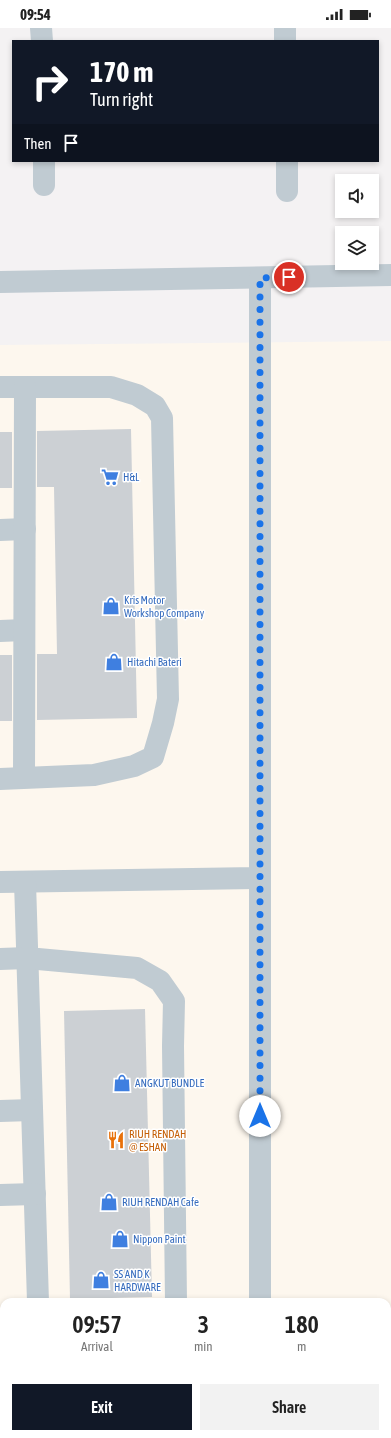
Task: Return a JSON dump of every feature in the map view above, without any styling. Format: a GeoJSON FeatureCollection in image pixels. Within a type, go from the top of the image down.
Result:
{"type":"FeatureCollection","features":[{"type":"Feature","properties":{"kind":"street"},"geometry":{"type":"LineString","coordinates":[[41,28],[42,40]]}},
{"type":"Feature","properties":{"kind":"street"},"geometry":{"type":"LineString","coordinates":[[285,28],[285,40]]}},
{"type":"Feature","properties":{"kind":"street"},"geometry":{"type":"LineString","coordinates":[[44,162],[44,185]]}},
{"type":"Feature","properties":{"kind":"street"},"geometry":{"type":"LineString","coordinates":[[287,162],[287,191]]}},
{"type":"Feature","properties":{"kind":"street"},"geometry":{"type":"LineString","coordinates":[[0,282],[260,278],[391,274]]}},
{"type":"Feature","properties":{"kind":"street"},"geometry":{"type":"LineString","coordinates":[[260,278],[260,1298]]}},
{"type":"Feature","properties":{"kind":"street"},"geometry":{"type":"LineString","coordinates":[[0,387],[111,388],[138,395],[155,406],[162,418],[168,698],[164,722],[152,757],[134,766],[94,775],[0,778]]}},
{"type":"Feature","properties":{"kind":"street"},"geometry":{"type":"LineString","coordinates":[[24,387],[24,777]]}},
{"type":"Feature","properties":{"kind":"street"},"geometry":{"type":"LineString","coordinates":[[0,530],[25,529]]}},
{"type":"Feature","properties":{"kind":"street"},"geometry":{"type":"LineString","coordinates":[[0,631],[24,630]]}},
{"type":"Feature","properties":{"kind":"street"},"geometry":{"type":"LineString","coordinates":[[0,882],[260,878]]}},
{"type":"Feature","properties":{"kind":"street"},"geometry":{"type":"LineString","coordinates":[[25,882],[38,1298]]}},
{"type":"Feature","properties":{"kind":"street"},"geometry":{"type":"LineString","coordinates":[[0,959],[27,958],[137,968],[160,980],[174,1001],[176,1298]]}},
{"type":"Feature","properties":{"kind":"street"},"geometry":{"type":"LineString","coordinates":[[0,1111],[32,1110]]}},
{"type":"Feature","properties":{"kind":"street"},"geometry":{"type":"LineString","coordinates":[[0,1195],[35,1194]]}},
{"type":"Feature","properties":{"kind":"shaded area"},"geometry":{"type":"Polygon","coordinates":[[[391,341],[391,1298],[0,1298],[0,345],[391,341]]]}},
{"type":"Feature","properties":{"kind":"building"},"geometry":{"type":"Polygon","coordinates":[[[131,429],[137,718],[37,720],[37,654],[57,654],[54,487],[37,487],[37,431],[131,429]]]}},
{"type":"Feature","properties":{"kind":"building"},"geometry":{"type":"Polygon","coordinates":[[[0,432],[12,432],[12,488],[0,488],[0,432]]]}},
{"type":"Feature","properties":{"kind":"building"},"geometry":{"type":"Polygon","coordinates":[[[0,655],[12,655],[12,721],[0,721],[0,655]]]}},
{"type":"Feature","properties":{"kind":"building"},"geometry":{"type":"Polygon","coordinates":[[[145,1009],[152,1297],[70,1298],[64,1011],[145,1009]]]}},
{"type":"Feature","properties":{"kind":"place","name":"H&L"},"geometry":{"type":"Point","coordinates":[110,477]}},
{"type":"Feature","properties":{"kind":"place","name":"Kris Motor Workshop Company"},"geometry":{"type":"Point","coordinates":[111,606]}},
{"type":"Feature","properties":{"kind":"place","name":"Hitachi Bateri"},"geometry":{"type":"Point","coordinates":[114,662]}},
{"type":"Feature","properties":{"kind":"place","name":"ANGKUT BUNDLE"},"geometry":{"type":"Point","coordinates":[122,1083]}},
{"type":"Feature","properties":{"kind":"place","name":"RIUH RENDAH @ ESHAN"},"geometry":{"type":"Point","coordinates":[116,1140]}},
{"type":"Feature","properties":{"kind":"place","name":"RIUH RENDAH Cafe"},"geometry":{"type":"Point","coordinates":[109,1202]}},
{"type":"Feature","properties":{"kind":"place","name":"Nippon Paint"},"geometry":{"type":"Point","coordinates":[120,1239]}},
{"type":"Feature","properties":{"kind":"place","name":"SS AND K HARDWARE"},"geometry":{"type":"Point","coordinates":[101,1280]}},
{"type":"Feature","properties":{"kind":"route"},"geometry":{"type":"LineString","coordinates":[[260,1116],[260,278],[289,277]]}}]}
